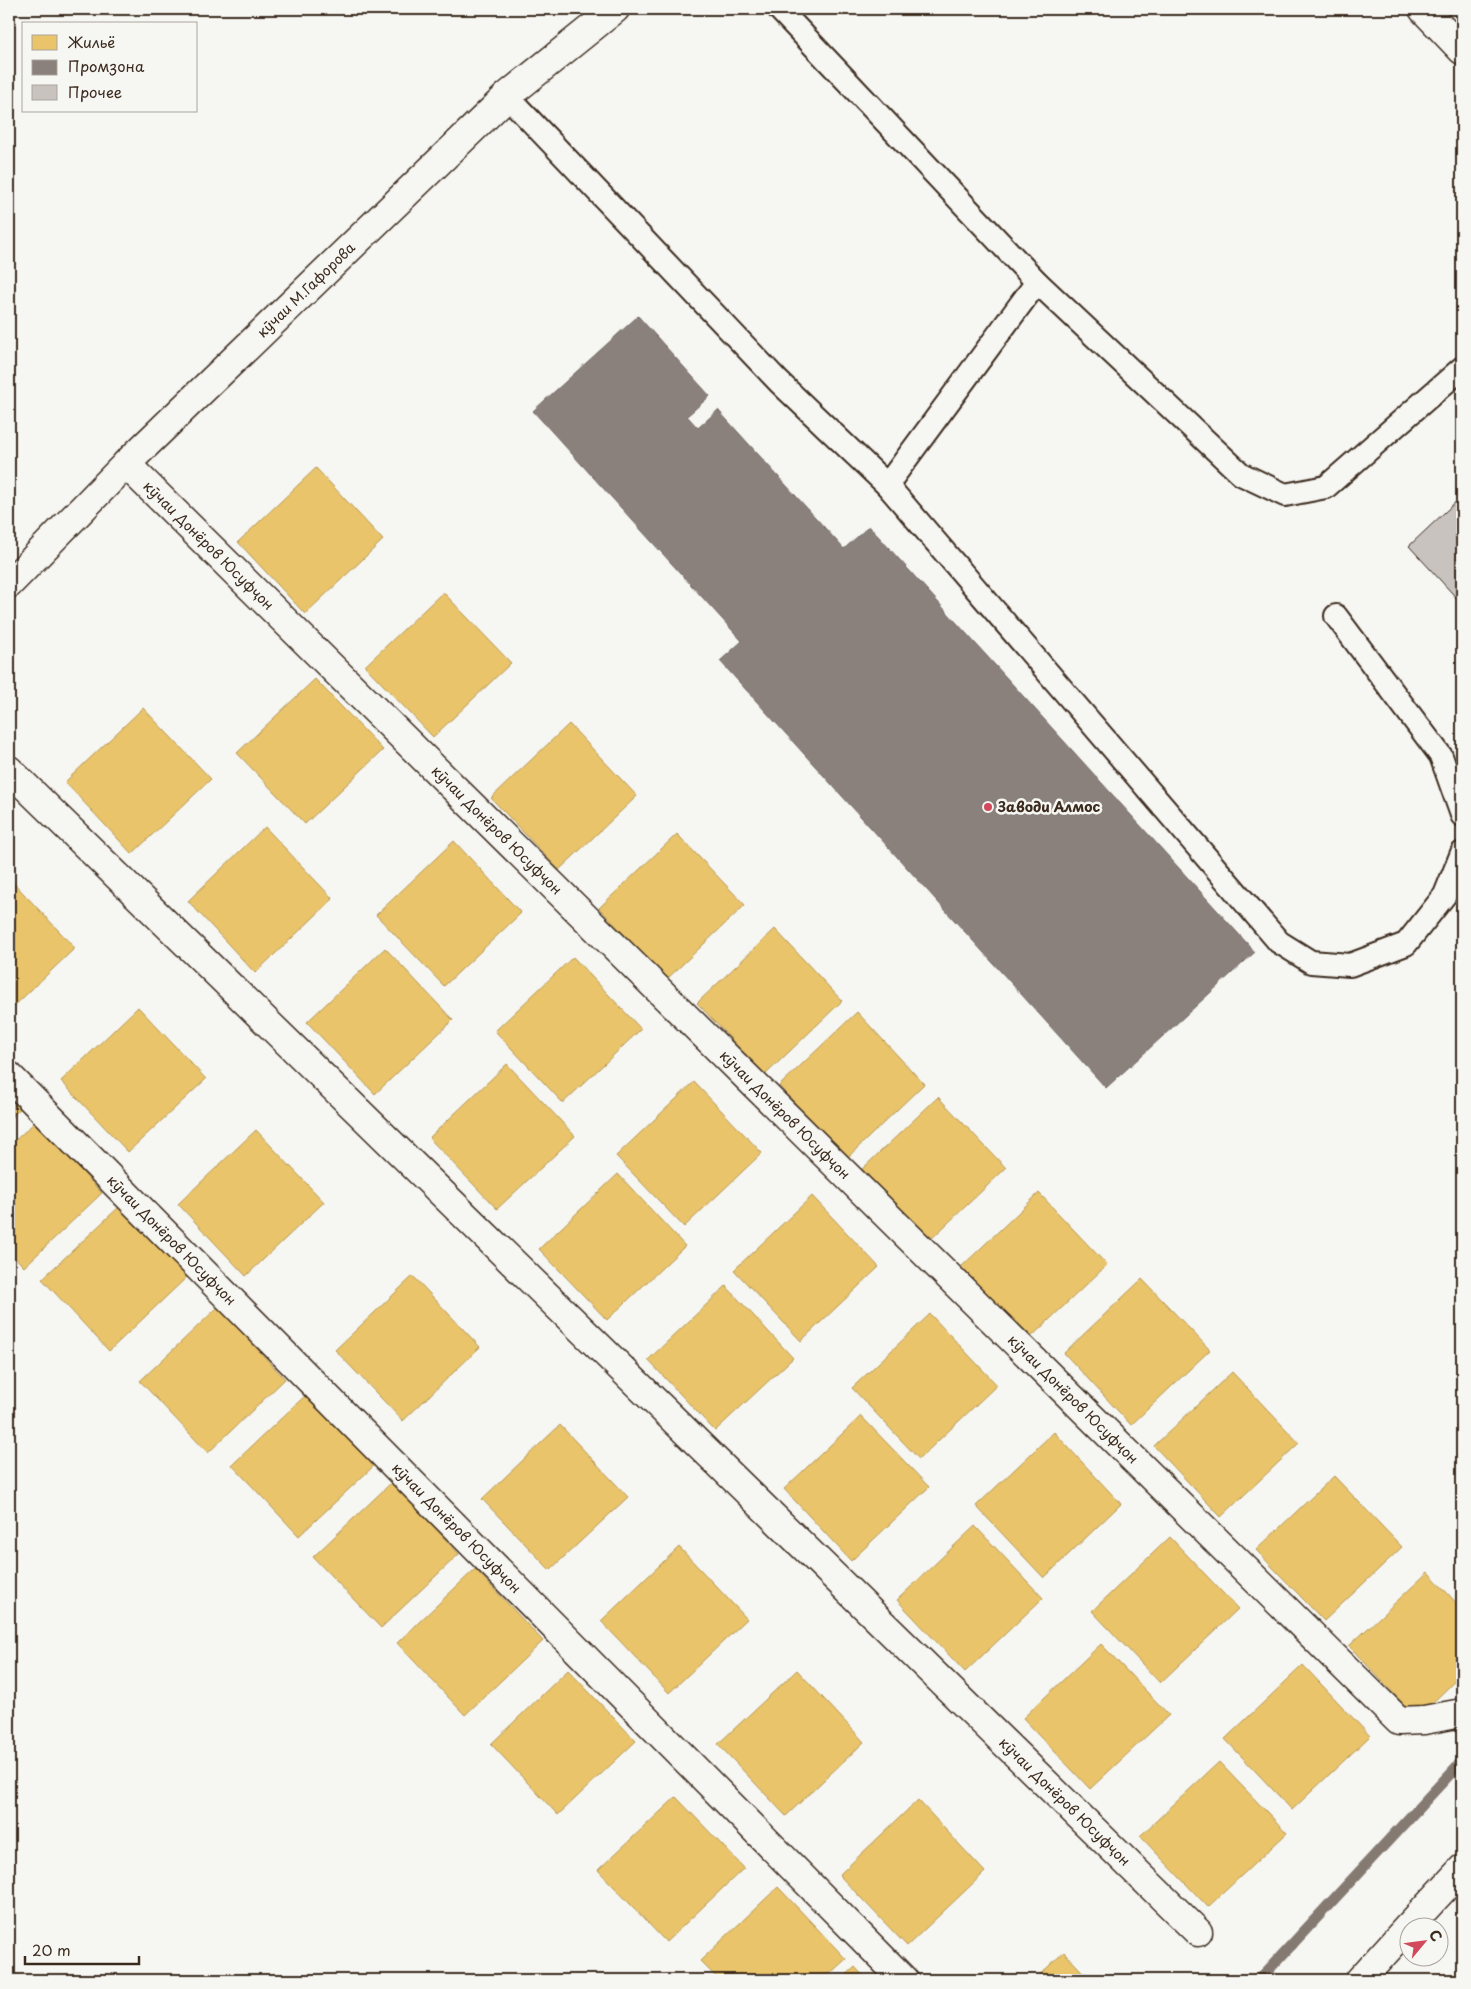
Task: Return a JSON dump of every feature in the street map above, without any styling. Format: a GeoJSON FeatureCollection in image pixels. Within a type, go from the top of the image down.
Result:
{"type":"FeatureCollection","features":[{"type":"Feature","properties":{"kind":"street","name":"кӯчаи М.Гафорова"},"geometry":{"type":"LineString","coordinates":[[9,584],[126,464],[507,96],[615,9]]}},
{"type":"Feature","properties":{"kind":"street"},"geometry":{"type":"LineString","coordinates":[[1424,9],[1462,50]]}},
{"type":"Feature","properties":{"kind":"street","name":"кӯчаи Донёров Юсуфҷон"},"geometry":{"type":"LineString","coordinates":[[126,464],[1399,1721],[1424,1720],[1462,1713]]}},
{"type":"Feature","properties":{"kind":"street","name":"кӯчаи Донёров Юсуфҷон"},"geometry":{"type":"LineString","coordinates":[[9,770],[1198,1932]]}},
{"type":"Feature","properties":{"kind":"street","name":"кӯчаи Донёров Юсуфҷон"},"geometry":{"type":"LineString","coordinates":[[9,1076],[904,1980]]}},
{"type":"Feature","properties":{"kind":"street"},"geometry":{"type":"LineString","coordinates":[[1419,1916],[1462,1869]]}},
{"type":"Feature","properties":{"kind":"street"},"geometry":{"type":"LineString","coordinates":[[1360,1980],[1398,1939]]}},
{"type":"Feature","properties":{"kind":"lane"},"geometry":{"type":"LineString","coordinates":[[779,9],[1037,282],[1241,474],[1285,495],[1326,487],[1462,368]]}},
{"type":"Feature","properties":{"kind":"lane"},"geometry":{"type":"LineString","coordinates":[[507,96],[779,382],[887,485],[1278,942],[1311,962],[1350,965],[1406,944],[1445,895],[1462,853]]}},
{"type":"Feature","properties":{"kind":"lane"},"geometry":{"type":"LineString","coordinates":[[887,485],[1037,282]]}},
{"type":"Feature","properties":{"kind":"lane"},"geometry":{"type":"LineString","coordinates":[[1336,616],[1441,756],[1462,815]]}},
{"type":"Feature","properties":{"kind":"building: Жильё"},"geometry":{"type":"Polygon","coordinates":[[[316,468],[383,540],[305,614],[238,542],[316,468]]]}},
{"type":"Feature","properties":{"kind":"building: Жильё"},"geometry":{"type":"Polygon","coordinates":[[[443,592],[511,663],[433,737],[365,666],[443,592]]]}},
{"type":"Feature","properties":{"kind":"building: Жильё"},"geometry":{"type":"Polygon","coordinates":[[[315,679],[383,750],[305,824],[237,753],[315,679]]]}},
{"type":"Feature","properties":{"kind":"building: Жильё"},"geometry":{"type":"Polygon","coordinates":[[[143,708],[211,779],[132,854],[65,782],[143,708]]]}},
{"type":"Feature","properties":{"kind":"building: Жильё"},"geometry":{"type":"Polygon","coordinates":[[[569,724],[637,796],[559,870],[491,798],[569,724]]]}},
{"type":"Feature","properties":{"kind":"building: Жильё"},"geometry":{"type":"Polygon","coordinates":[[[265,827],[333,899],[255,973],[188,901],[265,827]]]}},
{"type":"Feature","properties":{"kind":"building: Жильё"},"geometry":{"type":"Polygon","coordinates":[[[677,834],[745,905],[667,979],[599,908],[677,834]]]}},
{"type":"Feature","properties":{"kind":"building: Жильё"},"geometry":{"type":"Polygon","coordinates":[[[454,841],[521,913],[444,986],[376,915],[454,841]]]}},
{"type":"Feature","properties":{"kind":"building: Жильё"},"geometry":{"type":"Polygon","coordinates":[[[9,878],[75,948],[9,1011],[9,878]]]}},
{"type":"Feature","properties":{"kind":"building: Жильё"},"geometry":{"type":"Polygon","coordinates":[[[775,929],[842,1001],[765,1075],[697,1003],[775,929]]]}},
{"type":"Feature","properties":{"kind":"building: Жильё"},"geometry":{"type":"Polygon","coordinates":[[[385,948],[453,1020],[375,1094],[307,1022],[385,948]]]}},
{"type":"Feature","properties":{"kind":"building: Жильё"},"geometry":{"type":"Polygon","coordinates":[[[573,957],[641,1029],[563,1103],[495,1031],[573,957]]]}},
{"type":"Feature","properties":{"kind":"building: Жильё"},"geometry":{"type":"Polygon","coordinates":[[[138,1007],[206,1079],[128,1152],[61,1081],[138,1007]]]}},
{"type":"Feature","properties":{"kind":"building: Жильё"},"geometry":{"type":"Polygon","coordinates":[[[857,1012],[924,1084],[847,1158],[779,1086],[857,1012]]]}},
{"type":"Feature","properties":{"kind":"building: Жильё"},"geometry":{"type":"Polygon","coordinates":[[[507,1064],[575,1136],[497,1209],[429,1138],[507,1064]]]}},
{"type":"Feature","properties":{"kind":"building: Жильё"},"geometry":{"type":"Polygon","coordinates":[[[694,1082],[762,1153],[684,1227],[616,1156],[694,1082]]]}},
{"type":"Feature","properties":{"kind":"building: Жильё"},"geometry":{"type":"Polygon","coordinates":[[[9,1094],[21,1108],[9,1119],[9,1094]]]}},
{"type":"Feature","properties":{"kind":"building: Жильё"},"geometry":{"type":"Polygon","coordinates":[[[938,1097],[1006,1168],[928,1242],[860,1171],[938,1097]]]}},
{"type":"Feature","properties":{"kind":"building: Жильё"},"geometry":{"type":"Polygon","coordinates":[[[35,1122],[102,1193],[24,1267],[9,1251],[9,1146],[35,1122]]]}},
{"type":"Feature","properties":{"kind":"building: Жильё"},"geometry":{"type":"Polygon","coordinates":[[[256,1130],[324,1202],[246,1276],[178,1204],[256,1130]]]}},
{"type":"Feature","properties":{"kind":"building: Жильё"},"geometry":{"type":"Polygon","coordinates":[[[618,1174],[685,1246],[607,1320],[539,1249],[618,1174]]]}},
{"type":"Feature","properties":{"kind":"building: Жильё"},"geometry":{"type":"Polygon","coordinates":[[[1039,1193],[1107,1265],[1029,1339],[961,1267],[1039,1193]]]}},
{"type":"Feature","properties":{"kind":"building: Жильё"},"geometry":{"type":"Polygon","coordinates":[[[812,1196],[879,1267],[801,1341],[734,1270],[812,1196]]]}},
{"type":"Feature","properties":{"kind":"building: Жильё"},"geometry":{"type":"Polygon","coordinates":[[[120,1206],[187,1277],[109,1351],[42,1279],[120,1206]]]}},
{"type":"Feature","properties":{"kind":"building: Жильё"},"geometry":{"type":"Polygon","coordinates":[[[413,1276],[480,1347],[403,1421],[335,1350],[413,1276]]]}},
{"type":"Feature","properties":{"kind":"building: Жильё"},"geometry":{"type":"Polygon","coordinates":[[[1142,1279],[1210,1350],[1131,1425],[1064,1353],[1142,1279]]]}},
{"type":"Feature","properties":{"kind":"building: Жильё"},"geometry":{"type":"Polygon","coordinates":[[[726,1286],[793,1358],[715,1431],[648,1360],[726,1286]]]}},
{"type":"Feature","properties":{"kind":"building: Жильё"},"geometry":{"type":"Polygon","coordinates":[[[218,1307],[285,1379],[208,1453],[140,1381],[218,1307]]]}},
{"type":"Feature","properties":{"kind":"building: Жильё"},"geometry":{"type":"Polygon","coordinates":[[[930,1314],[997,1385],[919,1459],[852,1388],[930,1314]]]}},
{"type":"Feature","properties":{"kind":"building: Жильё"},"geometry":{"type":"Polygon","coordinates":[[[1232,1372],[1299,1443],[1221,1517],[1154,1446],[1232,1372]]]}},
{"type":"Feature","properties":{"kind":"building: Жильё"},"geometry":{"type":"Polygon","coordinates":[[[310,1391],[378,1462],[299,1536],[232,1465],[310,1391]]]}},
{"type":"Feature","properties":{"kind":"building: Жильё"},"geometry":{"type":"Polygon","coordinates":[[[861,1416],[929,1487],[851,1561],[784,1489],[861,1416]]]}},
{"type":"Feature","properties":{"kind":"building: Жильё"},"geometry":{"type":"Polygon","coordinates":[[[560,1425],[628,1497],[550,1570],[482,1499],[560,1425]]]}},
{"type":"Feature","properties":{"kind":"building: Жильё"},"geometry":{"type":"Polygon","coordinates":[[[1054,1432],[1121,1504],[1044,1578],[976,1506],[1054,1432]]]}},
{"type":"Feature","properties":{"kind":"building: Жильё"},"geometry":{"type":"Polygon","coordinates":[[[1334,1476],[1402,1547],[1324,1621],[1256,1550],[1334,1476]]]}},
{"type":"Feature","properties":{"kind":"building: Жильё"},"geometry":{"type":"Polygon","coordinates":[[[392,1482],[459,1554],[381,1628],[313,1557],[392,1482]]]}},
{"type":"Feature","properties":{"kind":"building: Жильё"},"geometry":{"type":"Polygon","coordinates":[[[975,1526],[1043,1598],[965,1672],[897,1600],[975,1526]]]}},
{"type":"Feature","properties":{"kind":"building: Жильё"},"geometry":{"type":"Polygon","coordinates":[[[1170,1537],[1238,1609],[1160,1683],[1092,1611],[1170,1537]]]}},
{"type":"Feature","properties":{"kind":"building: Жильё"},"geometry":{"type":"Polygon","coordinates":[[[679,1547],[747,1619],[669,1693],[601,1621],[679,1547]]]}},
{"type":"Feature","properties":{"kind":"building: Жильё"},"geometry":{"type":"Polygon","coordinates":[[[475,1569],[543,1641],[465,1715],[397,1643],[475,1569]]]}},
{"type":"Feature","properties":{"kind":"building: Жильё"},"geometry":{"type":"Polygon","coordinates":[[[1428,1572],[1462,1609],[1462,1674],[1417,1718],[1349,1646],[1428,1572]]]}},
{"type":"Feature","properties":{"kind":"building: Жильё"},"geometry":{"type":"Polygon","coordinates":[[[1101,1644],[1169,1715],[1090,1789],[1023,1718],[1101,1644]]]}},
{"type":"Feature","properties":{"kind":"building: Жильё"},"geometry":{"type":"Polygon","coordinates":[[[1303,1665],[1370,1736],[1292,1810],[1225,1739],[1303,1665]]]}},
{"type":"Feature","properties":{"kind":"building: Жильё"},"geometry":{"type":"Polygon","coordinates":[[[568,1670],[636,1741],[558,1815],[491,1744],[568,1670]]]}},
{"type":"Feature","properties":{"kind":"building: Жильё"},"geometry":{"type":"Polygon","coordinates":[[[797,1670],[864,1742],[786,1816],[718,1744],[797,1670]]]}},
{"type":"Feature","properties":{"kind":"building: Жильё"},"geometry":{"type":"Polygon","coordinates":[[[1219,1762],[1287,1833],[1208,1907],[1140,1836],[1219,1762]]]}},
{"type":"Feature","properties":{"kind":"building: Жильё"},"geometry":{"type":"Polygon","coordinates":[[[676,1797],[744,1868],[666,1942],[598,1870],[676,1797]]]}},
{"type":"Feature","properties":{"kind":"building: Жильё"},"geometry":{"type":"Polygon","coordinates":[[[918,1800],[985,1872],[907,1946],[839,1875],[918,1800]]]}},
{"type":"Feature","properties":{"kind":"building: Жильё"},"geometry":{"type":"Polygon","coordinates":[[[778,1887],[846,1959],[823,1980],[719,1980],[700,1961],[778,1887]]]}},
{"type":"Feature","properties":{"kind":"building: Жильё"},"geometry":{"type":"Polygon","coordinates":[[[1064,1952],[1090,1980],[1034,1980],[1064,1952]]]}},
{"type":"Feature","properties":{"kind":"building: Жильё"},"geometry":{"type":"Polygon","coordinates":[[[855,1967],[867,1980],[841,1980],[855,1967]]]}},
{"type":"Feature","properties":{"kind":"building: Промзона","name":"Заводи Алмос"},"geometry":{"type":"Polygon","coordinates":[[[638,316],[710,396],[687,416],[698,428],[718,410],[844,549],[869,526],[1255,952],[1106,1088],[720,661],[742,641],[533,411],[638,316]]]}},
{"type":"Feature","properties":{"kind":"building: Прочее"},"geometry":{"type":"Polygon","coordinates":[[[1462,496],[1462,604],[1409,546],[1462,496]]]}},
{"type":"Feature","properties":{"kind":"waterway"},"geometry":{"type":"LineString","coordinates":[[1259,1980],[1462,1761]]}},
{"type":"Feature","properties":{"kind":"place","name":"Заводи Алмос"},"geometry":{"type":"Point","coordinates":[988,807]}}]}
